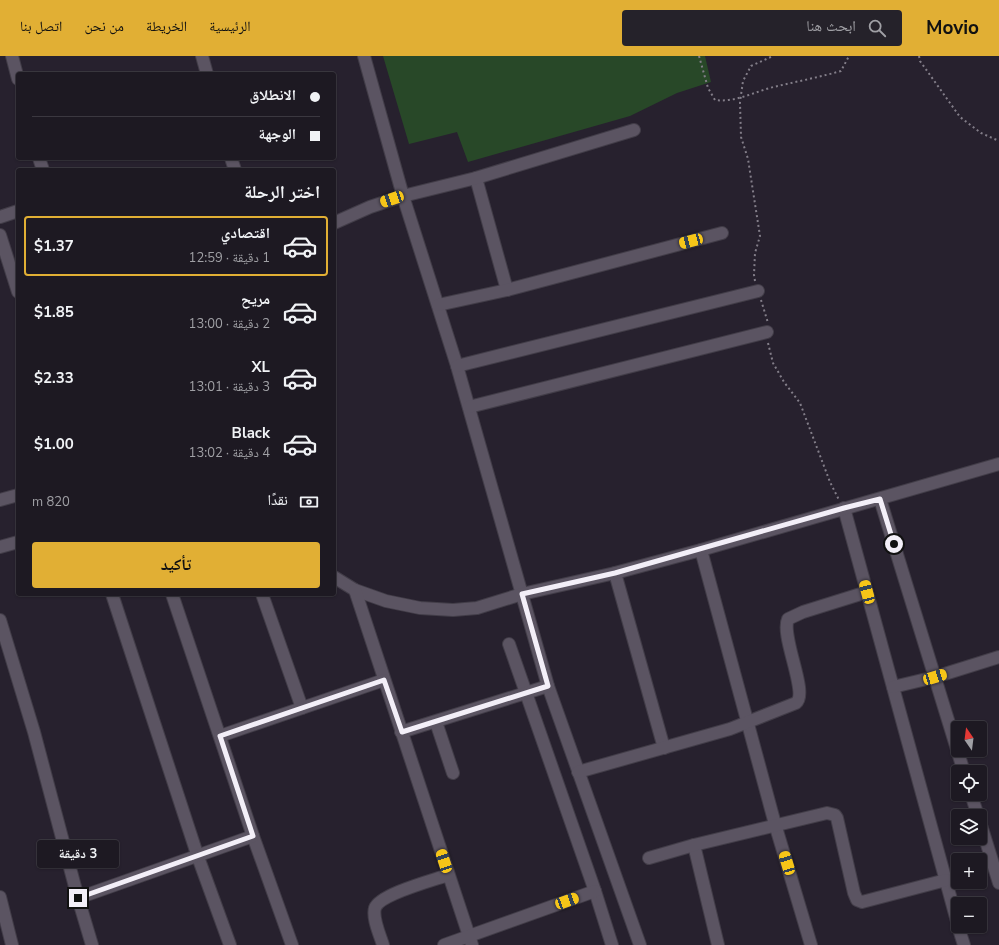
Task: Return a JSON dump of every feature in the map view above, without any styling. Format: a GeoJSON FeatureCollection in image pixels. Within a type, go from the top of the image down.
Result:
{"type":"FeatureCollection","features":[{"type":"Feature","properties":{"kind":"street"},"geometry":{"type":"LineString","coordinates":[[12,56],[16,72]]}},
{"type":"Feature","properties":{"kind":"street"},"geometry":{"type":"LineString","coordinates":[[202,56],[206,72]]}},
{"type":"Feature","properties":{"kind":"street"},"geometry":{"type":"LineString","coordinates":[[364,56],[403,196],[469,407],[548,686],[640,945]]}},
{"type":"Feature","properties":{"kind":"street"},"geometry":{"type":"LineString","coordinates":[[336,221],[364,209],[403,196],[476,178],[634,130]]}},
{"type":"Feature","properties":{"kind":"street"},"geometry":{"type":"LineString","coordinates":[[476,178],[508,290]]}},
{"type":"Feature","properties":{"kind":"street"},"geometry":{"type":"LineString","coordinates":[[0,217],[16,213]]}},
{"type":"Feature","properties":{"kind":"street"},"geometry":{"type":"LineString","coordinates":[[438,305],[508,290],[722,233]]}},
{"type":"Feature","properties":{"kind":"street"},"geometry":{"type":"LineString","coordinates":[[0,235],[16,286]]}},
{"type":"Feature","properties":{"kind":"street"},"geometry":{"type":"LineString","coordinates":[[457,366],[758,291]]}},
{"type":"Feature","properties":{"kind":"street"},"geometry":{"type":"LineString","coordinates":[[469,407],[767,332]]}},
{"type":"Feature","properties":{"kind":"street"},"geometry":{"type":"LineString","coordinates":[[336,578],[355,590],[400,604],[420,608],[453,610],[477,608],[522,594],[615,573],[702,550],[999,464]]}},
{"type":"Feature","properties":{"kind":"street"},"geometry":{"type":"LineString","coordinates":[[0,500],[16,496]]}},
{"type":"Feature","properties":{"kind":"street"},"geometry":{"type":"LineString","coordinates":[[880,499],[962,765]]}},
{"type":"Feature","properties":{"kind":"street"},"geometry":{"type":"LineString","coordinates":[[844,508],[951,899]]}},
{"type":"Feature","properties":{"kind":"street"},"geometry":{"type":"LineString","coordinates":[[0,547],[16,543]]}},
{"type":"Feature","properties":{"kind":"street"},"geometry":{"type":"LineString","coordinates":[[702,550],[775,824],[811,945]]}},
{"type":"Feature","properties":{"kind":"street"},"geometry":{"type":"LineString","coordinates":[[615,573],[664,748]]}},
{"type":"Feature","properties":{"kind":"street"},"geometry":{"type":"LineString","coordinates":[[355,590],[470,940]]}},
{"type":"Feature","properties":{"kind":"street"},"geometry":{"type":"LineString","coordinates":[[578,772],[730,729],[799,702],[796,672],[786,632],[788,619],[803,612],[867,592]]}},
{"type":"Feature","properties":{"kind":"street"},"geometry":{"type":"LineString","coordinates":[[113,596],[198,857],[230,945]]}},
{"type":"Feature","properties":{"kind":"street"},"geometry":{"type":"LineString","coordinates":[[173,596],[253,836],[292,945]]}},
{"type":"Feature","properties":{"kind":"street"},"geometry":{"type":"LineString","coordinates":[[263,596],[302,708]]}},
{"type":"Feature","properties":{"kind":"street"},"geometry":{"type":"LineString","coordinates":[[0,620],[34,732],[92,945]]}},
{"type":"Feature","properties":{"kind":"street"},"geometry":{"type":"LineString","coordinates":[[509,644],[595,891],[612,945]]}},
{"type":"Feature","properties":{"kind":"street"},"geometry":{"type":"LineString","coordinates":[[893,687],[935,677],[999,657]]}},
{"type":"Feature","properties":{"kind":"street"},"geometry":{"type":"LineString","coordinates":[[220,736],[384,680]]}},
{"type":"Feature","properties":{"kind":"street"},"geometry":{"type":"LineString","coordinates":[[402,732],[548,686]]}},
{"type":"Feature","properties":{"kind":"street"},"geometry":{"type":"LineString","coordinates":[[436,722],[453,773]]}},
{"type":"Feature","properties":{"kind":"street"},"geometry":{"type":"LineString","coordinates":[[649,858],[775,824],[823,813],[835,815],[837,818],[854,893],[860,902],[946,880]]}},
{"type":"Feature","properties":{"kind":"street"},"geometry":{"type":"LineString","coordinates":[[78,898],[198,857],[253,836]]}},
{"type":"Feature","properties":{"kind":"street"},"geometry":{"type":"LineString","coordinates":[[987,844],[999,883]]}},
{"type":"Feature","properties":{"kind":"street"},"geometry":{"type":"LineString","coordinates":[[694,845],[718,945]]}},
{"type":"Feature","properties":{"kind":"street"},"geometry":{"type":"LineString","coordinates":[[383,945],[375,914],[376,907],[379,902],[393,895],[448,875]]}},
{"type":"Feature","properties":{"kind":"street"},"geometry":{"type":"LineString","coordinates":[[444,945],[470,940],[595,891]]}},
{"type":"Feature","properties":{"kind":"street"},"geometry":{"type":"LineString","coordinates":[[0,897],[12,945]]}},
{"type":"Feature","properties":{"kind":"street"},"geometry":{"type":"LineString","coordinates":[[960,933],[964,945]]}},
{"type":"Feature","properties":{"kind":"path"},"geometry":{"type":"LineString","coordinates":[[699,56],[708,88],[715,100],[726,101],[777,86],[815,79],[841,71],[850,56]]}},
{"type":"Feature","properties":{"kind":"path"},"geometry":{"type":"LineString","coordinates":[[773,56],[751,66],[743,81],[740,97],[741,137],[748,159],[760,236],[756,253],[754,275],[768,323],[767,338],[773,363],[784,382],[800,403],[830,482],[844,508]]}},
{"type":"Feature","properties":{"kind":"path"},"geometry":{"type":"LineString","coordinates":[[919,56],[920,61],[960,117],[981,133],[999,141]]}},
{"type":"Feature","properties":{"kind":"green space"},"geometry":{"type":"Polygon","coordinates":[[[383,56],[705,56],[711,82],[677,93],[630,116],[468,162],[457,132],[409,144],[383,56]]]}},
{"type":"Feature","properties":{"kind":"route"},"geometry":{"type":"LineString","coordinates":[[78,898],[198,857],[253,836],[220,736],[384,680],[402,732],[548,686],[522,594],[615,573],[702,550],[844,508],[880,499],[894,544]]}}]}
